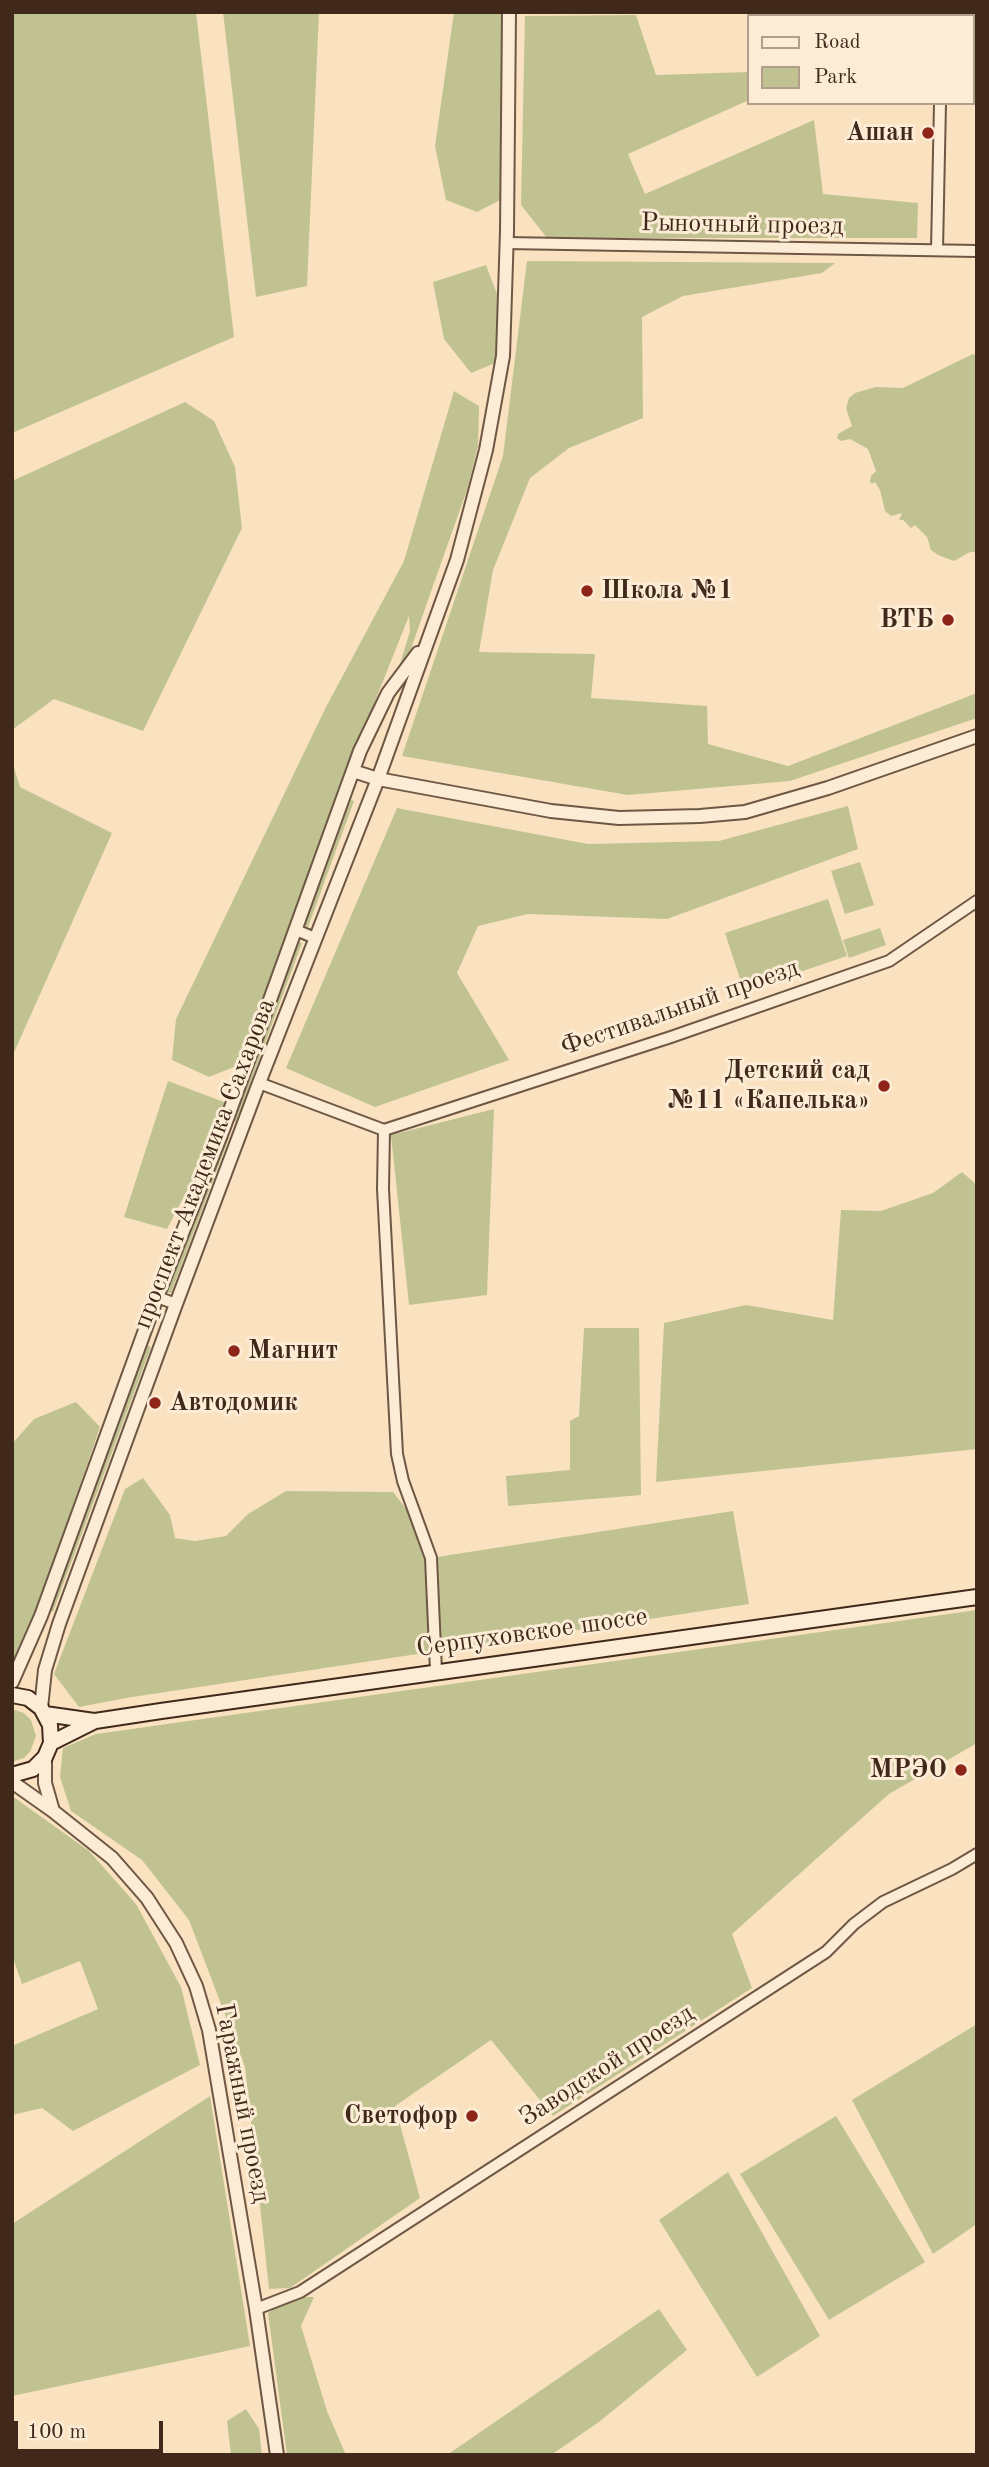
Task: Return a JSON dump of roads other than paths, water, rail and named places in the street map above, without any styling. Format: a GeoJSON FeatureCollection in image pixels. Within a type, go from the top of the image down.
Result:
{"type":"FeatureCollection","features":[{"type":"Feature","properties":{"kind":"main road","name":"Серпуховское шоссе"},"geometry":{"type":"LineString","coordinates":[[95,1721],[977,1597]]}},
{"type":"Feature","properties":{"kind":"main road"},"geometry":{"type":"LineString","coordinates":[[12,1695],[27,1698],[43,1711],[50,1725],[48,1750]]}},
{"type":"Feature","properties":{"kind":"main road"},"geometry":{"type":"LineString","coordinates":[[43,1711],[95,1721]]}},
{"type":"Feature","properties":{"kind":"main road"},"geometry":{"type":"LineString","coordinates":[[12,1774],[18,1775],[33,1769],[48,1750],[95,1721]]}},
{"type":"Feature","properties":{"kind":"street","name":"проспект Академика Сахарова"},"geometry":{"type":"LineString","coordinates":[[43,1711],[45,1670],[60,1624],[176,1304],[377,779],[457,560],[486,450],[503,356],[509,12]]}},
{"type":"Feature","properties":{"kind":"street"},"geometry":{"type":"LineString","coordinates":[[937,250],[940,105]]}},
{"type":"Feature","properties":{"kind":"street","name":"Рыночный проезд"},"geometry":{"type":"LineString","coordinates":[[506,243],[977,251]]}},
{"type":"Feature","properties":{"kind":"street","name":"проспект Академика Сахарова"},"geometry":{"type":"LineString","coordinates":[[12,1682],[41,1616],[157,1297],[224,1127],[353,771],[388,693],[426,641]]}},
{"type":"Feature","properties":{"kind":"street"},"geometry":{"type":"LineString","coordinates":[[353,771],[377,779],[551,811],[619,818],[699,817],[746,812],[828,788],[977,736]]}},
{"type":"Feature","properties":{"kind":"street","name":"Фестивальный проезд"},"geometry":{"type":"LineString","coordinates":[[384,1130],[671,1037],[889,961],[977,901]]}},
{"type":"Feature","properties":{"kind":"street"},"geometry":{"type":"LineString","coordinates":[[296,930],[315,938]]}},
{"type":"Feature","properties":{"kind":"street"},"geometry":{"type":"LineString","coordinates":[[259,1083],[384,1130],[383,1189],[397,1454],[403,1481],[431,1558],[436,1671]]}},
{"type":"Feature","properties":{"kind":"street"},"geometry":{"type":"LineString","coordinates":[[224,1127],[242,1131]]}},
{"type":"Feature","properties":{"kind":"street"},"geometry":{"type":"LineString","coordinates":[[157,1297],[176,1304]]}},
{"type":"Feature","properties":{"kind":"street"},"geometry":{"type":"LineString","coordinates":[[41,1616],[60,1624]]}},
{"type":"Feature","properties":{"kind":"street"},"geometry":{"type":"LineString","coordinates":[[48,1750],[45,1783],[54,1811]]}},
{"type":"Feature","properties":{"kind":"street","name":"Гаражный проезд"},"geometry":{"type":"LineString","coordinates":[[12,1782],[54,1811],[112,1858],[147,1898],[176,1943],[196,1986],[209,2030],[256,2309],[277,2455]]}},
{"type":"Feature","properties":{"kind":"street","name":"Заводской проезд"},"geometry":{"type":"LineString","coordinates":[[256,2309],[300,2292],[826,1952],[854,1924],[883,1902],[977,1854]]}},
{"type":"Feature","properties":{"kind":"place","name":"Ашан"},"geometry":{"type":"Point","coordinates":[928,133]}},
{"type":"Feature","properties":{"kind":"place","name":"Школа №1"},"geometry":{"type":"Point","coordinates":[587,591]}},
{"type":"Feature","properties":{"kind":"place","name":"ВТБ"},"geometry":{"type":"Point","coordinates":[948,620]}},
{"type":"Feature","properties":{"kind":"place","name":"Детский сад №11 «Капелька»"},"geometry":{"type":"Point","coordinates":[884,1086]}},
{"type":"Feature","properties":{"kind":"place","name":"Магнит"},"geometry":{"type":"Point","coordinates":[234,1351]}},
{"type":"Feature","properties":{"kind":"place","name":"Автодомик"},"geometry":{"type":"Point","coordinates":[155,1403]}},
{"type":"Feature","properties":{"kind":"place","name":"МРЭО"},"geometry":{"type":"Point","coordinates":[961,1770]}},
{"type":"Feature","properties":{"kind":"place","name":"Светофор"},"geometry":{"type":"Point","coordinates":[472,2116]}}]}
